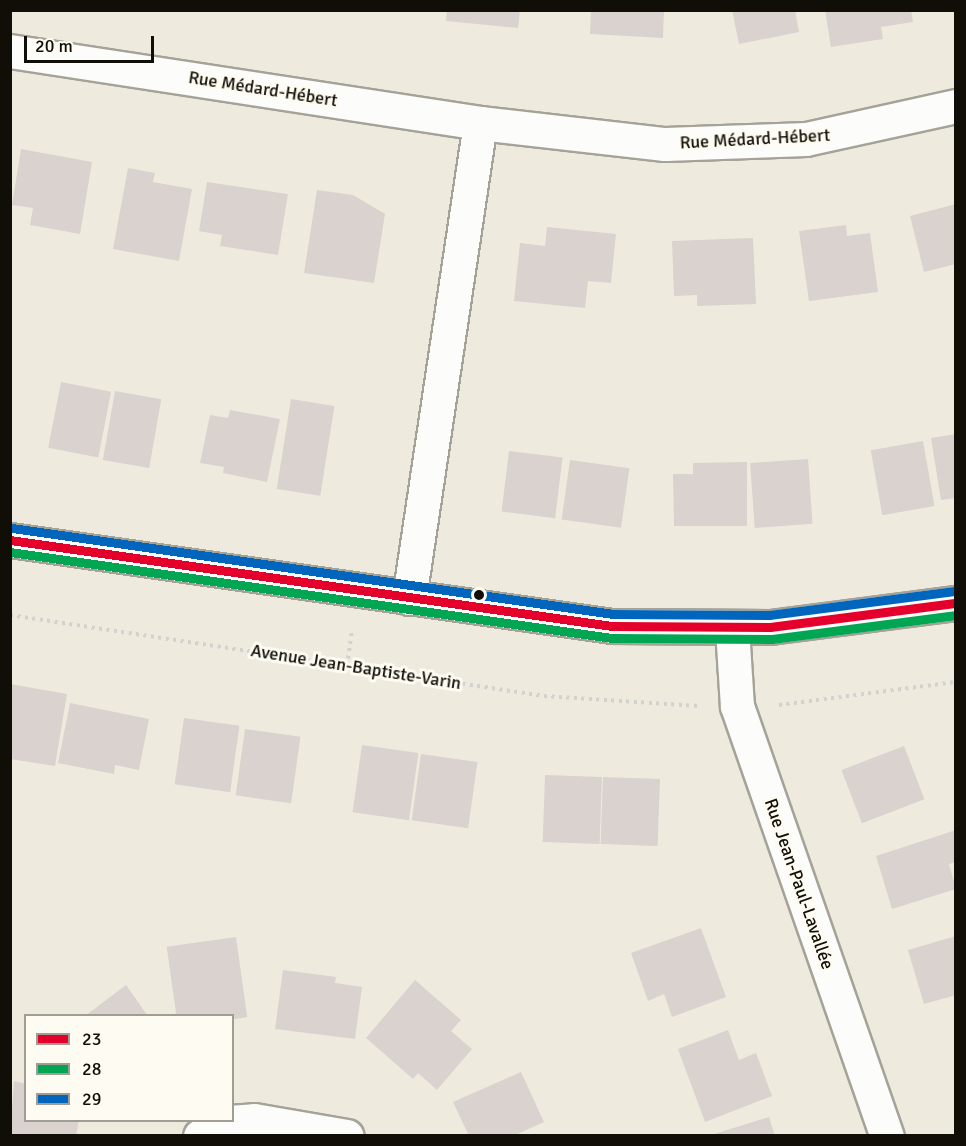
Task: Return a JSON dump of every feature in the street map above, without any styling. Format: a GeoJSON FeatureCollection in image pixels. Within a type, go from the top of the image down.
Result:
{"type":"FeatureCollection","features":[{"type":"Feature","properties":{"kind":"street","name":"Rue Médard-Hébert"},"geometry":{"type":"LineString","coordinates":[[10,51],[606,140],[716,145],[839,135],[956,106]]}},
{"type":"Feature","properties":{"kind":"street"},"geometry":{"type":"LineString","coordinates":[[409,598],[480,123]]}},
{"type":"Feature","properties":{"kind":"street"},"geometry":{"type":"LineString","coordinates":[[10,540],[566,621],[732,628],[828,622],[956,603]]}},
{"type":"Feature","properties":{"kind":"street","name":"Rue Jean-Paul-Lavallée"},"geometry":{"type":"LineString","coordinates":[[732,628],[737,706],[887,1136]]}},
{"type":"Feature","properties":{"kind":"street"},"geometry":{"type":"LineString","coordinates":[[234,1122],[254,1120],[347,1136]]}},
{"type":"Feature","properties":{"kind":"street"},"geometry":{"type":"LineString","coordinates":[[200,1136],[228,1122]]}},
{"type":"Feature","properties":{"kind":"path","name":"Avenue Jean-Baptiste-Varin"},"geometry":{"type":"LineString","coordinates":[[10,615],[544,696],[703,706]]}},
{"type":"Feature","properties":{"kind":"path"},"geometry":{"type":"LineString","coordinates":[[346,667],[352,632]]}},
{"type":"Feature","properties":{"kind":"path"},"geometry":{"type":"LineString","coordinates":[[775,705],[956,682]]}},
{"type":"Feature","properties":{"kind":"building"},"geometry":{"type":"Polygon","coordinates":[[[447,10],[520,10],[518,28],[446,21],[447,10]]]}},
{"type":"Feature","properties":{"kind":"building"},"geometry":{"type":"Polygon","coordinates":[[[591,10],[664,10],[663,38],[590,34],[591,10]]]}},
{"type":"Feature","properties":{"kind":"building"},"geometry":{"type":"Polygon","coordinates":[[[732,10],[795,10],[799,32],[739,44],[732,10]]]}},
{"type":"Feature","properties":{"kind":"building"},"geometry":{"type":"Polygon","coordinates":[[[825,10],[911,10],[913,22],[881,27],[883,39],[831,47],[825,10]]]}},
{"type":"Feature","properties":{"kind":"building"},"geometry":{"type":"Polygon","coordinates":[[[21,149],[92,162],[80,234],[30,225],[33,208],[12,205],[21,149]]]}},
{"type":"Feature","properties":{"kind":"building"},"geometry":{"type":"Polygon","coordinates":[[[128,168],[155,173],[153,182],[192,189],[179,261],[113,249],[128,168]]]}},
{"type":"Feature","properties":{"kind":"building"},"geometry":{"type":"Polygon","coordinates":[[[207,182],[288,194],[278,255],[220,246],[222,235],[199,231],[207,182]]]}},
{"type":"Feature","properties":{"kind":"building"},"geometry":{"type":"Polygon","coordinates":[[[317,190],[353,195],[385,214],[374,283],[304,273],[317,190]]]}},
{"type":"Feature","properties":{"kind":"building"},"geometry":{"type":"Polygon","coordinates":[[[956,204],[956,264],[924,272],[910,216],[956,204]]]}},
{"type":"Feature","properties":{"kind":"building"},"geometry":{"type":"Polygon","coordinates":[[[846,225],[847,236],[870,233],[878,292],[809,301],[799,231],[846,225]]]}},
{"type":"Feature","properties":{"kind":"building"},"geometry":{"type":"Polygon","coordinates":[[[547,227],[616,234],[611,283],[588,281],[585,308],[514,301],[520,243],[545,246],[547,227]]]}},
{"type":"Feature","properties":{"kind":"building"},"geometry":{"type":"Polygon","coordinates":[[[753,238],[756,304],[697,306],[697,295],[674,296],[672,241],[753,238]]]}},
{"type":"Feature","properties":{"kind":"building"},"geometry":{"type":"Polygon","coordinates":[[[61,382],[111,392],[98,458],[48,448],[61,382]]]}},
{"type":"Feature","properties":{"kind":"building"},"geometry":{"type":"Polygon","coordinates":[[[115,391],[161,399],[149,468],[103,460],[115,391]]]}},
{"type":"Feature","properties":{"kind":"building"},"geometry":{"type":"Polygon","coordinates":[[[291,399],[334,406],[320,496],[277,489],[291,399]]]}},
{"type":"Feature","properties":{"kind":"building"},"geometry":{"type":"Polygon","coordinates":[[[230,410],[280,419],[267,482],[223,473],[224,467],[200,463],[210,415],[228,418],[230,410]]]}},
{"type":"Feature","properties":{"kind":"building"},"geometry":{"type":"Polygon","coordinates":[[[956,434],[956,498],[941,500],[931,438],[956,434]]]}},
{"type":"Feature","properties":{"kind":"building"},"geometry":{"type":"Polygon","coordinates":[[[923,441],[934,506],[882,515],[871,450],[923,441]]]}},
{"type":"Feature","properties":{"kind":"building"},"geometry":{"type":"Polygon","coordinates":[[[509,451],[563,458],[555,518],[502,512],[509,451]]]}},
{"type":"Feature","properties":{"kind":"building"},"geometry":{"type":"Polygon","coordinates":[[[808,459],[813,524],[755,528],[750,463],[808,459]]]}},
{"type":"Feature","properties":{"kind":"building"},"geometry":{"type":"Polygon","coordinates":[[[570,460],[629,468],[621,528],[562,519],[570,460]]]}},
{"type":"Feature","properties":{"kind":"building"},"geometry":{"type":"Polygon","coordinates":[[[747,462],[747,526],[674,526],[673,474],[693,474],[693,463],[747,462]]]}},
{"type":"Feature","properties":{"kind":"building"},"geometry":{"type":"Polygon","coordinates":[[[10,684],[67,694],[55,766],[10,759],[10,684]]]}},
{"type":"Feature","properties":{"kind":"building"},"geometry":{"type":"Polygon","coordinates":[[[70,703],[149,719],[139,770],[115,765],[114,774],[58,763],[70,703]]]}},
{"type":"Feature","properties":{"kind":"building"},"geometry":{"type":"Polygon","coordinates":[[[184,718],[239,726],[230,792],[175,784],[184,718]]]}},
{"type":"Feature","properties":{"kind":"building"},"geometry":{"type":"Polygon","coordinates":[[[245,729],[300,737],[291,803],[236,795],[245,729]]]}},
{"type":"Feature","properties":{"kind":"building"},"geometry":{"type":"Polygon","coordinates":[[[362,745],[418,753],[409,820],[353,812],[362,745]]]}},
{"type":"Feature","properties":{"kind":"building"},"geometry":{"type":"Polygon","coordinates":[[[904,746],[924,799],[862,823],[841,770],[904,746]]]}},
{"type":"Feature","properties":{"kind":"building"},"geometry":{"type":"Polygon","coordinates":[[[421,754],[477,762],[468,828],[412,820],[421,754]]]}},
{"type":"Feature","properties":{"kind":"building"},"geometry":{"type":"Polygon","coordinates":[[[545,775],[602,777],[600,844],[543,842],[545,775]]]}},
{"type":"Feature","properties":{"kind":"building"},"geometry":{"type":"Polygon","coordinates":[[[603,777],[660,779],[658,846],[601,844],[603,777]]]}},
{"type":"Feature","properties":{"kind":"building"},"geometry":{"type":"Polygon","coordinates":[[[956,830],[956,862],[949,864],[956,889],[892,909],[876,856],[956,830]]]}},
{"type":"Feature","properties":{"kind":"building"},"geometry":{"type":"Polygon","coordinates":[[[701,928],[726,997],[672,1017],[664,994],[648,1001],[631,953],[701,928]]]}},
{"type":"Feature","properties":{"kind":"building"},"geometry":{"type":"Polygon","coordinates":[[[956,936],[956,995],[924,1004],[908,950],[956,936]]]}},
{"type":"Feature","properties":{"kind":"building"},"geometry":{"type":"Polygon","coordinates":[[[236,937],[247,1017],[234,1019],[234,1014],[176,1014],[167,947],[236,937]]]}},
{"type":"Feature","properties":{"kind":"building"},"geometry":{"type":"Polygon","coordinates":[[[283,970],[336,977],[335,983],[362,987],[355,1039],[275,1029],[283,970]]]}},
{"type":"Feature","properties":{"kind":"building"},"geometry":{"type":"Polygon","coordinates":[[[415,980],[461,1020],[451,1031],[472,1049],[437,1090],[418,1073],[413,1079],[366,1038],[415,980]]]}},
{"type":"Feature","properties":{"kind":"building"},"geometry":{"type":"Polygon","coordinates":[[[126,985],[147,1014],[88,1014],[126,985]]]}},
{"type":"Feature","properties":{"kind":"building"},"geometry":{"type":"Polygon","coordinates":[[[728,1030],[739,1060],[756,1053],[772,1096],[705,1122],[678,1049],[728,1030]]]}},
{"type":"Feature","properties":{"kind":"building"},"geometry":{"type":"Polygon","coordinates":[[[521,1072],[544,1122],[513,1136],[469,1136],[453,1102],[521,1072]]]}},
{"type":"Feature","properties":{"kind":"building"},"geometry":{"type":"Polygon","coordinates":[[[14,1081],[24,1084],[24,1122],[79,1122],[76,1136],[10,1136],[14,1081]]]}},
{"type":"Feature","properties":{"kind":"building"},"geometry":{"type":"Polygon","coordinates":[[[769,1117],[775,1136],[711,1136],[711,1135],[769,1117]]]}},
{"type":"Feature","properties":{"kind":"transit line","name":"29"},"geometry":{"type":"LineString","coordinates":[[12,528],[613,614],[769,615],[954,591]]}},
{"type":"Feature","properties":{"kind":"transit line","name":"23"},"geometry":{"type":"LineString","coordinates":[[10,540],[612,626],[770,627],[956,603]]}},
{"type":"Feature","properties":{"kind":"transit line","name":"28"},"geometry":{"type":"LineString","coordinates":[[10,552],[612,638],[772,639],[956,615]]}}]}
